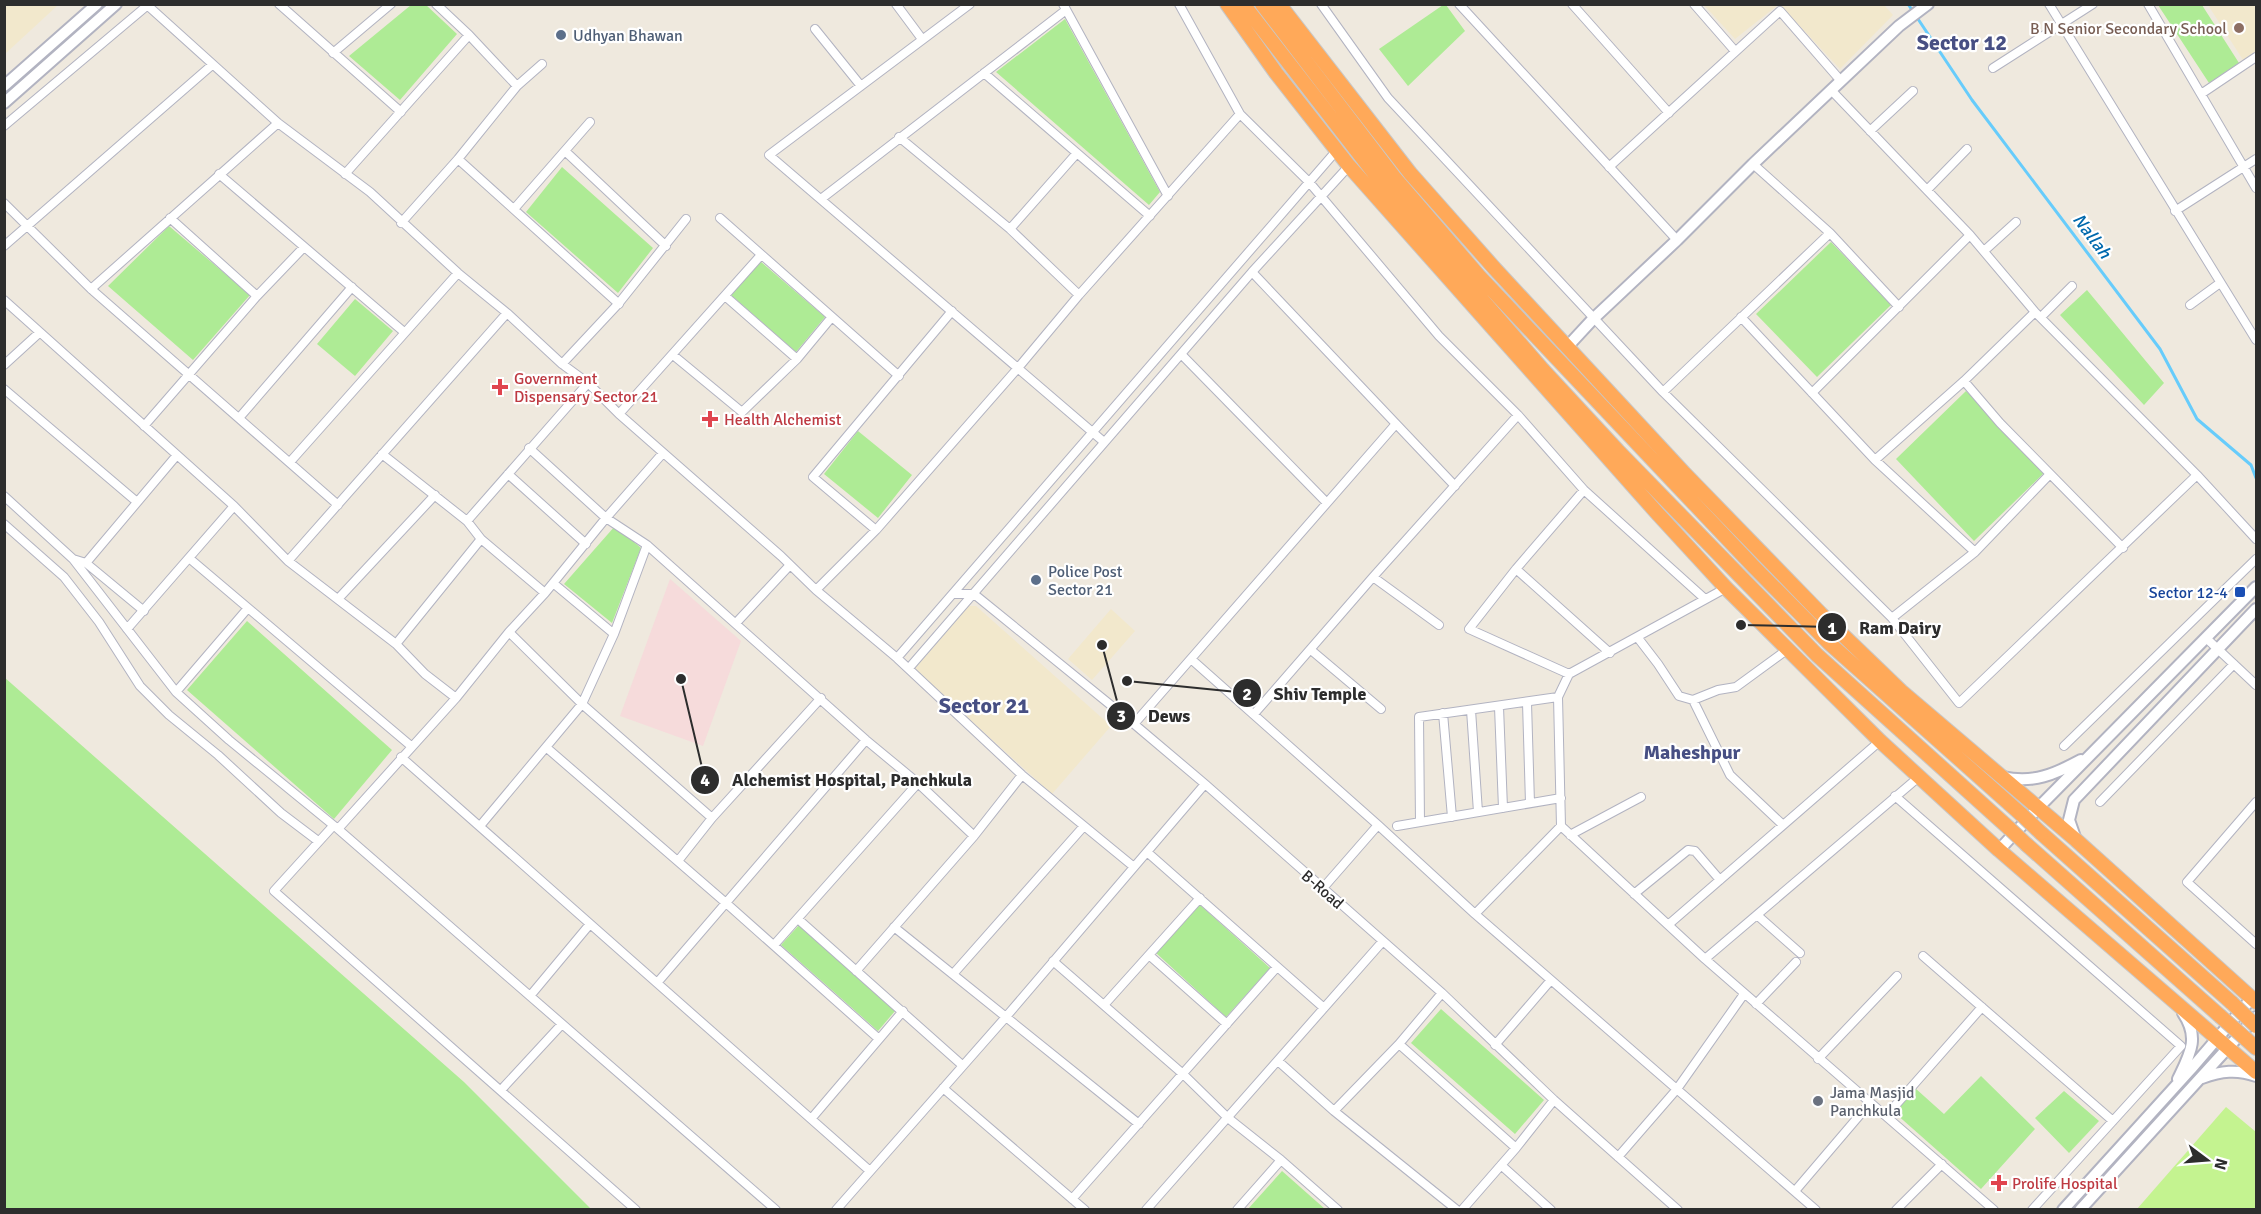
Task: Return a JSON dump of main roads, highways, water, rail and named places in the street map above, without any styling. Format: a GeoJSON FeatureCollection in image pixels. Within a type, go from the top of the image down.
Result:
{"type":"FeatureCollection","features":[{"type":"Feature","properties":{"kind":"highway"},"geometry":{"type":"LineString","coordinates":[[1227,4],[1276,73],[1349,166],[1587,426],[1817,655],[2010,830],[2251,1043]]}},
{"type":"Feature","properties":{"kind":"highway"},"geometry":{"type":"LineString","coordinates":[[1243,4],[1388,191],[1726,588],[1880,741],[1999,850],[2256,1074]]}},
{"type":"Feature","properties":{"kind":"highway"},"geometry":{"type":"LineString","coordinates":[[1262,4],[1281,10],[1410,173],[1495,269],[1820,613],[1900,692],[2076,840],[2254,1000]]}},
{"type":"Feature","properties":{"kind":"highway"},"geometry":{"type":"LineString","coordinates":[[1281,10],[1394,177],[1479,276],[1754,567],[1829,643],[2256,1026]]}},
{"type":"Feature","properties":{"kind":"highway"},"geometry":{"type":"LineString","coordinates":[[1604,408],[1615,397]]}},
{"type":"Feature","properties":{"kind":"waterway","name":"Nallah"},"geometry":{"type":"LineString","coordinates":[[1908,4],[1972,100],[2160,349],[2197,419],[2251,465],[2256,478]]}},
{"type":"Feature","properties":{"kind":"place","name":"B N Senior Secondary School"},"geometry":{"type":"Point","coordinates":[2239,28]}},
{"type":"Feature","properties":{"kind":"place","name":"Udhyan Bhawan"},"geometry":{"type":"Point","coordinates":[561,35]}},
{"type":"Feature","properties":{"kind":"place","name":"Government Dispensary Sector 21"},"geometry":{"type":"Point","coordinates":[500,387]}},
{"type":"Feature","properties":{"kind":"place","name":"Health Alchemist"},"geometry":{"type":"Point","coordinates":[710,419]}},
{"type":"Feature","properties":{"kind":"place","name":"Police Post Sector 21"},"geometry":{"type":"Point","coordinates":[1036,580]}},
{"type":"Feature","properties":{"kind":"place","name":"Sector 12-4"},"geometry":{"type":"Point","coordinates":[2240,592]}},
{"type":"Feature","properties":{"kind":"place","name":"Ram Dairy"},"geometry":{"type":"Point","coordinates":[1741,625]}},
{"type":"Feature","properties":{"kind":"place","name":"Dews"},"geometry":{"type":"Point","coordinates":[1102,645]}},
{"type":"Feature","properties":{"kind":"place","name":"Alchemist Hospital, Panchkula"},"geometry":{"type":"Point","coordinates":[681,679]}},
{"type":"Feature","properties":{"kind":"place","name":"Shiv Temple"},"geometry":{"type":"Point","coordinates":[1127,681]}},
{"type":"Feature","properties":{"kind":"place","name":"Jama Masjid Panchkula"},"geometry":{"type":"Point","coordinates":[1818,1101]}},
{"type":"Feature","properties":{"kind":"place","name":"Prolife Hospital"},"geometry":{"type":"Point","coordinates":[1999,1183]}},
{"type":"Feature","properties":{"kind":"district","name":"Sector 12"},"geometry":{"type":"Point","coordinates":[1962,42]}},
{"type":"Feature","properties":{"kind":"district","name":"Sector 21"},"geometry":{"type":"Point","coordinates":[984,705]}},
{"type":"Feature","properties":{"kind":"district","name":"Maheshpur"},"geometry":{"type":"Point","coordinates":[1692,752]}}]}
